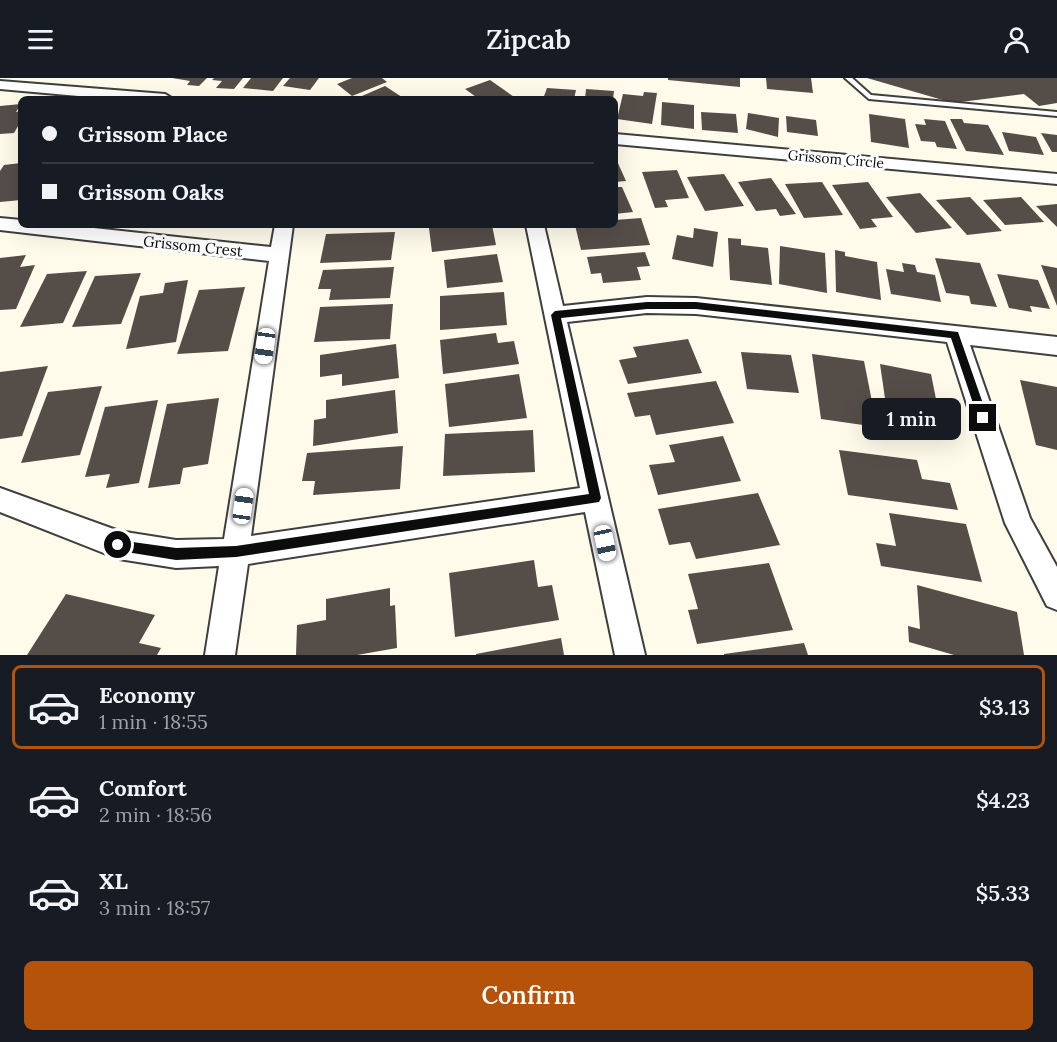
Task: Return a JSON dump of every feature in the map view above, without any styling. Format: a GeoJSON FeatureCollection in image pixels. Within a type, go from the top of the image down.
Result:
{"type":"FeatureCollection","features":[{"type":"Feature","properties":{"kind":"street"},"geometry":{"type":"LineString","coordinates":[[0,85],[130,96]]}},
{"type":"Feature","properties":{"kind":"street","name":"Grissom Circle"},"geometry":{"type":"LineString","coordinates":[[618,140],[1057,179]]}},
{"type":"Feature","properties":{"kind":"street","name":"Grissom Crest"},"geometry":{"type":"LineString","coordinates":[[0,224],[18,226]]}},
{"type":"Feature","properties":{"kind":"street","name":"Grissom Crest"},"geometry":{"type":"LineString","coordinates":[[36,228],[278,255]]}},
{"type":"Feature","properties":{"kind":"street"},"geometry":{"type":"LineString","coordinates":[[220,655],[283,228]]}},
{"type":"Feature","properties":{"kind":"street"},"geometry":{"type":"LineString","coordinates":[[536,228],[630,655]]}},
{"type":"Feature","properties":{"kind":"street"},"geometry":{"type":"LineString","coordinates":[[555,315],[647,305],[696,306],[1057,345]]}},
{"type":"Feature","properties":{"kind":"street"},"geometry":{"type":"LineString","coordinates":[[955,334],[1018,523],[1057,596]]}},
{"type":"Feature","properties":{"kind":"street"},"geometry":{"type":"LineString","coordinates":[[0,500],[118,545],[176,554],[236,552],[595,498]]}},
{"type":"Feature","properties":{"kind":"lane"},"geometry":{"type":"LineString","coordinates":[[848,78],[869,98],[1057,114]]}},
{"type":"Feature","properties":{"kind":"building"},"geometry":{"type":"Polygon","coordinates":[[[172,78],[207,78],[199,86],[187,85],[190,81],[172,78]]]}},
{"type":"Feature","properties":{"kind":"building"},"geometry":{"type":"Polygon","coordinates":[[[214,78],[243,78],[234,89],[216,88],[222,81],[212,80],[214,78]]]}},
{"type":"Feature","properties":{"kind":"building"},"geometry":{"type":"Polygon","coordinates":[[[251,78],[283,78],[273,91],[243,88],[251,78]]]}},
{"type":"Feature","properties":{"kind":"building"},"geometry":{"type":"Polygon","coordinates":[[[290,78],[319,78],[310,90],[283,86],[290,78]]]}},
{"type":"Feature","properties":{"kind":"building"},"geometry":{"type":"Polygon","coordinates":[[[352,78],[382,78],[387,82],[352,96],[337,84],[352,78]]]}},
{"type":"Feature","properties":{"kind":"building"},"geometry":{"type":"Polygon","coordinates":[[[668,78],[740,78],[740,87],[668,80],[668,78]]]}},
{"type":"Feature","properties":{"kind":"building"},"geometry":{"type":"Polygon","coordinates":[[[766,78],[811,78],[813,93],[767,89],[766,78]]]}},
{"type":"Feature","properties":{"kind":"building"},"geometry":{"type":"Polygon","coordinates":[[[867,78],[1057,78],[1057,103],[1039,106],[1024,94],[953,103],[867,78]]]}},
{"type":"Feature","properties":{"kind":"building"},"geometry":{"type":"Polygon","coordinates":[[[490,80],[513,96],[475,96],[465,89],[490,80]]]}},
{"type":"Feature","properties":{"kind":"building"},"geometry":{"type":"Polygon","coordinates":[[[385,86],[400,96],[362,96],[385,86]]]}},
{"type":"Feature","properties":{"kind":"building"},"geometry":{"type":"Polygon","coordinates":[[[547,88],[576,90],[575,96],[544,96],[547,88]]]}},
{"type":"Feature","properties":{"kind":"building"},"geometry":{"type":"Polygon","coordinates":[[[586,89],[614,91],[613,96],[585,96],[586,89]]]}},
{"type":"Feature","properties":{"kind":"building"},"geometry":{"type":"Polygon","coordinates":[[[644,92],[657,93],[652,124],[618,119],[623,94],[643,96],[644,92]]]}},
{"type":"Feature","properties":{"kind":"building"},"geometry":{"type":"Polygon","coordinates":[[[662,102],[694,105],[694,129],[661,125],[662,102]]]}},
{"type":"Feature","properties":{"kind":"building"},"geometry":{"type":"Polygon","coordinates":[[[18,104],[16,112],[18,112],[18,126],[14,133],[0,134],[0,106],[18,104]]]}},
{"type":"Feature","properties":{"kind":"building"},"geometry":{"type":"Polygon","coordinates":[[[701,112],[736,114],[738,133],[702,130],[701,112]]]}},
{"type":"Feature","properties":{"kind":"building"},"geometry":{"type":"Polygon","coordinates":[[[748,113],[779,118],[778,137],[746,129],[748,113]]]}},
{"type":"Feature","properties":{"kind":"building"},"geometry":{"type":"Polygon","coordinates":[[[869,114],[905,119],[909,148],[871,142],[869,114]]]}},
{"type":"Feature","properties":{"kind":"building"},"geometry":{"type":"Polygon","coordinates":[[[786,116],[816,120],[818,136],[787,132],[786,116]]]}},
{"type":"Feature","properties":{"kind":"building"},"geometry":{"type":"Polygon","coordinates":[[[924,119],[945,121],[957,149],[937,147],[935,142],[921,141],[915,124],[926,125],[924,119]]]}},
{"type":"Feature","properties":{"kind":"building"},"geometry":{"type":"Polygon","coordinates":[[[950,119],[962,119],[964,123],[988,125],[1004,155],[966,151],[950,119]]]}},
{"type":"Feature","properties":{"kind":"building"},"geometry":{"type":"Polygon","coordinates":[[[1002,132],[1036,137],[1044,155],[1009,151],[1002,132]]]}},
{"type":"Feature","properties":{"kind":"building"},"geometry":{"type":"Polygon","coordinates":[[[1041,133],[1057,135],[1057,152],[1052,152],[1041,133]]]}},
{"type":"Feature","properties":{"kind":"building"},"geometry":{"type":"Polygon","coordinates":[[[18,163],[18,200],[0,202],[0,171],[4,165],[18,163]]]}},
{"type":"Feature","properties":{"kind":"building"},"geometry":{"type":"Polygon","coordinates":[[[618,163],[626,181],[618,182],[618,163]]]}},
{"type":"Feature","properties":{"kind":"building"},"geometry":{"type":"Polygon","coordinates":[[[677,170],[689,198],[665,200],[668,207],[655,208],[642,172],[677,170]]]}},
{"type":"Feature","properties":{"kind":"building"},"geometry":{"type":"Polygon","coordinates":[[[724,174],[744,206],[705,211],[687,177],[724,174]]]}},
{"type":"Feature","properties":{"kind":"building"},"geometry":{"type":"Polygon","coordinates":[[[771,178],[796,214],[780,216],[776,209],[756,211],[738,182],[771,178]]]}},
{"type":"Feature","properties":{"kind":"building"},"geometry":{"type":"Polygon","coordinates":[[[822,182],[843,215],[804,218],[785,184],[822,182]]]}},
{"type":"Feature","properties":{"kind":"building"},"geometry":{"type":"Polygon","coordinates":[[[868,182],[893,217],[871,219],[877,227],[860,229],[832,185],[868,182]]]}},
{"type":"Feature","properties":{"kind":"building"},"geometry":{"type":"Polygon","coordinates":[[[618,187],[622,187],[633,212],[618,214],[618,187]]]}},
{"type":"Feature","properties":{"kind":"building"},"geometry":{"type":"Polygon","coordinates":[[[920,193],[952,228],[916,233],[886,197],[920,193]]]}},
{"type":"Feature","properties":{"kind":"building"},"geometry":{"type":"Polygon","coordinates":[[[970,197],[1002,231],[967,235],[936,200],[970,197]]]}},
{"type":"Feature","properties":{"kind":"building"},"geometry":{"type":"Polygon","coordinates":[[[1021,197],[1044,222],[1005,225],[983,200],[1021,197]]]}},
{"type":"Feature","properties":{"kind":"building"},"geometry":{"type":"Polygon","coordinates":[[[1057,204],[1057,227],[1036,206],[1057,204]]]}},
{"type":"Feature","properties":{"kind":"building"},"geometry":{"type":"Polygon","coordinates":[[[641,218],[650,245],[581,250],[576,228],[618,228],[618,220],[641,218]]]}},
{"type":"Feature","properties":{"kind":"building"},"geometry":{"type":"Polygon","coordinates":[[[429,228],[493,228],[496,245],[432,252],[429,228]]]}},
{"type":"Feature","properties":{"kind":"building"},"geometry":{"type":"Polygon","coordinates":[[[694,228],[718,232],[713,267],[672,259],[677,235],[693,238],[694,228]]]}},
{"type":"Feature","properties":{"kind":"building"},"geometry":{"type":"Polygon","coordinates":[[[395,232],[391,260],[320,263],[326,234],[395,232]]]}},
{"type":"Feature","properties":{"kind":"building"},"geometry":{"type":"Polygon","coordinates":[[[728,238],[741,239],[741,245],[768,248],[772,285],[730,280],[728,238]]]}},
{"type":"Feature","properties":{"kind":"building"},"geometry":{"type":"Polygon","coordinates":[[[780,246],[825,253],[827,293],[779,284],[780,246]]]}},
{"type":"Feature","properties":{"kind":"building"},"geometry":{"type":"Polygon","coordinates":[[[835,250],[845,252],[845,256],[877,262],[881,300],[836,292],[835,250]]]}},
{"type":"Feature","properties":{"kind":"building"},"geometry":{"type":"Polygon","coordinates":[[[645,252],[650,266],[637,267],[641,280],[603,283],[601,273],[591,274],[587,257],[645,252]]]}},
{"type":"Feature","properties":{"kind":"building"},"geometry":{"type":"Polygon","coordinates":[[[497,254],[503,282],[447,288],[444,260],[497,254]]]}},
{"type":"Feature","properties":{"kind":"building"},"geometry":{"type":"Polygon","coordinates":[[[26,255],[20,267],[35,265],[16,309],[0,310],[0,258],[26,255]]]}},
{"type":"Feature","properties":{"kind":"building"},"geometry":{"type":"Polygon","coordinates":[[[935,258],[980,263],[997,307],[971,304],[969,296],[946,293],[935,258]]]}},
{"type":"Feature","properties":{"kind":"building"},"geometry":{"type":"Polygon","coordinates":[[[902,263],[915,265],[917,272],[935,275],[941,302],[891,294],[886,269],[904,272],[902,263]]]}},
{"type":"Feature","properties":{"kind":"building"},"geometry":{"type":"Polygon","coordinates":[[[1041,265],[1057,268],[1057,306],[1041,265]]]}},
{"type":"Feature","properties":{"kind":"building"},"geometry":{"type":"Polygon","coordinates":[[[394,267],[390,298],[329,300],[331,289],[318,289],[323,270],[394,267]]]}},
{"type":"Feature","properties":{"kind":"building"},"geometry":{"type":"Polygon","coordinates":[[[87,271],[63,323],[20,327],[47,274],[87,271]]]}},
{"type":"Feature","properties":{"kind":"building"},"geometry":{"type":"Polygon","coordinates":[[[141,273],[121,324],[72,327],[95,276],[141,273]]]}},
{"type":"Feature","properties":{"kind":"building"},"geometry":{"type":"Polygon","coordinates":[[[997,274],[1038,280],[1050,309],[1030,306],[1032,312],[1009,308],[997,274]]]}},
{"type":"Feature","properties":{"kind":"building"},"geometry":{"type":"Polygon","coordinates":[[[188,280],[176,342],[126,349],[140,296],[163,293],[165,283],[188,280]]]}},
{"type":"Feature","properties":{"kind":"building"},"geometry":{"type":"Polygon","coordinates":[[[245,287],[228,351],[177,354],[199,290],[245,287]]]}},
{"type":"Feature","properties":{"kind":"building"},"geometry":{"type":"Polygon","coordinates":[[[504,292],[507,325],[440,330],[440,296],[504,292]]]}},
{"type":"Feature","properties":{"kind":"building"},"geometry":{"type":"Polygon","coordinates":[[[393,304],[390,339],[314,342],[320,307],[393,304]]]}},
{"type":"Feature","properties":{"kind":"building"},"geometry":{"type":"Polygon","coordinates":[[[496,333],[498,343],[514,341],[519,364],[443,374],[440,340],[496,333]]]}},
{"type":"Feature","properties":{"kind":"building"},"geometry":{"type":"Polygon","coordinates":[[[688,339],[702,373],[628,384],[619,360],[637,357],[633,347],[688,339]]]}},
{"type":"Feature","properties":{"kind":"building"},"geometry":{"type":"Polygon","coordinates":[[[396,344],[399,378],[342,386],[342,374],[320,377],[320,355],[396,344]]]}},
{"type":"Feature","properties":{"kind":"building"},"geometry":{"type":"Polygon","coordinates":[[[741,352],[791,355],[799,393],[747,389],[741,352]]]}},
{"type":"Feature","properties":{"kind":"building"},"geometry":{"type":"Polygon","coordinates":[[[812,354],[864,361],[877,427],[821,419],[812,354]]]}},
{"type":"Feature","properties":{"kind":"building"},"geometry":{"type":"Polygon","coordinates":[[[880,364],[931,374],[942,429],[888,419],[880,364]]]}},
{"type":"Feature","properties":{"kind":"building"},"geometry":{"type":"Polygon","coordinates":[[[48,366],[22,436],[0,439],[0,372],[48,366]]]}},
{"type":"Feature","properties":{"kind":"building"},"geometry":{"type":"Polygon","coordinates":[[[519,374],[527,418],[449,427],[445,384],[519,374]]]}},
{"type":"Feature","properties":{"kind":"building"},"geometry":{"type":"Polygon","coordinates":[[[1020,380],[1057,387],[1057,450],[1036,445],[1020,380]]]}},
{"type":"Feature","properties":{"kind":"building"},"geometry":{"type":"Polygon","coordinates":[[[716,381],[734,423],[656,435],[650,415],[635,417],[627,393],[716,381]]]}},
{"type":"Feature","properties":{"kind":"building"},"geometry":{"type":"Polygon","coordinates":[[[102,386],[80,455],[21,463],[48,392],[102,386]]]}},
{"type":"Feature","properties":{"kind":"building"},"geometry":{"type":"Polygon","coordinates":[[[395,390],[398,433],[313,446],[314,420],[326,418],[326,400],[395,390]]]}},
{"type":"Feature","properties":{"kind":"building"},"geometry":{"type":"Polygon","coordinates":[[[219,398],[208,464],[183,468],[180,484],[148,488],[167,404],[219,398]]]}},
{"type":"Feature","properties":{"kind":"building"},"geometry":{"type":"Polygon","coordinates":[[[158,400],[139,483],[106,488],[110,474],[85,477],[105,407],[158,400]]]}},
{"type":"Feature","properties":{"kind":"building"},"geometry":{"type":"Polygon","coordinates":[[[533,430],[535,472],[443,476],[445,434],[533,430]]]}},
{"type":"Feature","properties":{"kind":"building"},"geometry":{"type":"Polygon","coordinates":[[[723,436],[741,481],[658,495],[649,465],[675,462],[669,445],[723,436]]]}},
{"type":"Feature","properties":{"kind":"building"},"geometry":{"type":"Polygon","coordinates":[[[403,446],[400,489],[313,495],[315,481],[302,481],[307,453],[403,446]]]}},
{"type":"Feature","properties":{"kind":"building"},"geometry":{"type":"Polygon","coordinates":[[[839,450],[917,460],[922,479],[950,483],[958,510],[848,495],[839,450]]]}},
{"type":"Feature","properties":{"kind":"building"},"geometry":{"type":"Polygon","coordinates":[[[758,493],[780,545],[696,559],[690,542],[669,545],[658,509],[758,493]]]}},
{"type":"Feature","properties":{"kind":"building"},"geometry":{"type":"Polygon","coordinates":[[[889,513],[966,524],[982,582],[881,566],[876,543],[896,546],[889,513]]]}},
{"type":"Feature","properties":{"kind":"building"},"geometry":{"type":"Polygon","coordinates":[[[534,560],[538,587],[552,585],[559,620],[455,637],[449,573],[534,560]]]}},
{"type":"Feature","properties":{"kind":"building"},"geometry":{"type":"Polygon","coordinates":[[[769,563],[793,630],[697,644],[688,610],[698,609],[688,574],[769,563]]]}},
{"type":"Feature","properties":{"kind":"building"},"geometry":{"type":"Polygon","coordinates":[[[917,585],[1017,612],[1024,655],[954,655],[909,642],[908,626],[920,629],[917,585]]]}},
{"type":"Feature","properties":{"kind":"building"},"geometry":{"type":"Polygon","coordinates":[[[390,588],[390,606],[395,605],[397,648],[357,655],[296,655],[297,625],[326,620],[326,599],[390,588]]]}},
{"type":"Feature","properties":{"kind":"building"},"geometry":{"type":"Polygon","coordinates":[[[66,594],[155,615],[139,643],[161,648],[157,655],[27,655],[66,594]]]}},
{"type":"Feature","properties":{"kind":"building"},"geometry":{"type":"Polygon","coordinates":[[[561,638],[564,655],[476,655],[476,654],[561,638]]]}},
{"type":"Feature","properties":{"kind":"building"},"geometry":{"type":"Polygon","coordinates":[[[804,643],[808,655],[724,655],[724,654],[804,643]]]}},
{"type":"Feature","properties":{"kind":"route"},"geometry":{"type":"LineString","coordinates":[[118,545],[176,554],[236,552],[595,498],[555,315],[647,305],[696,306],[955,334],[983,418]]}}]}
